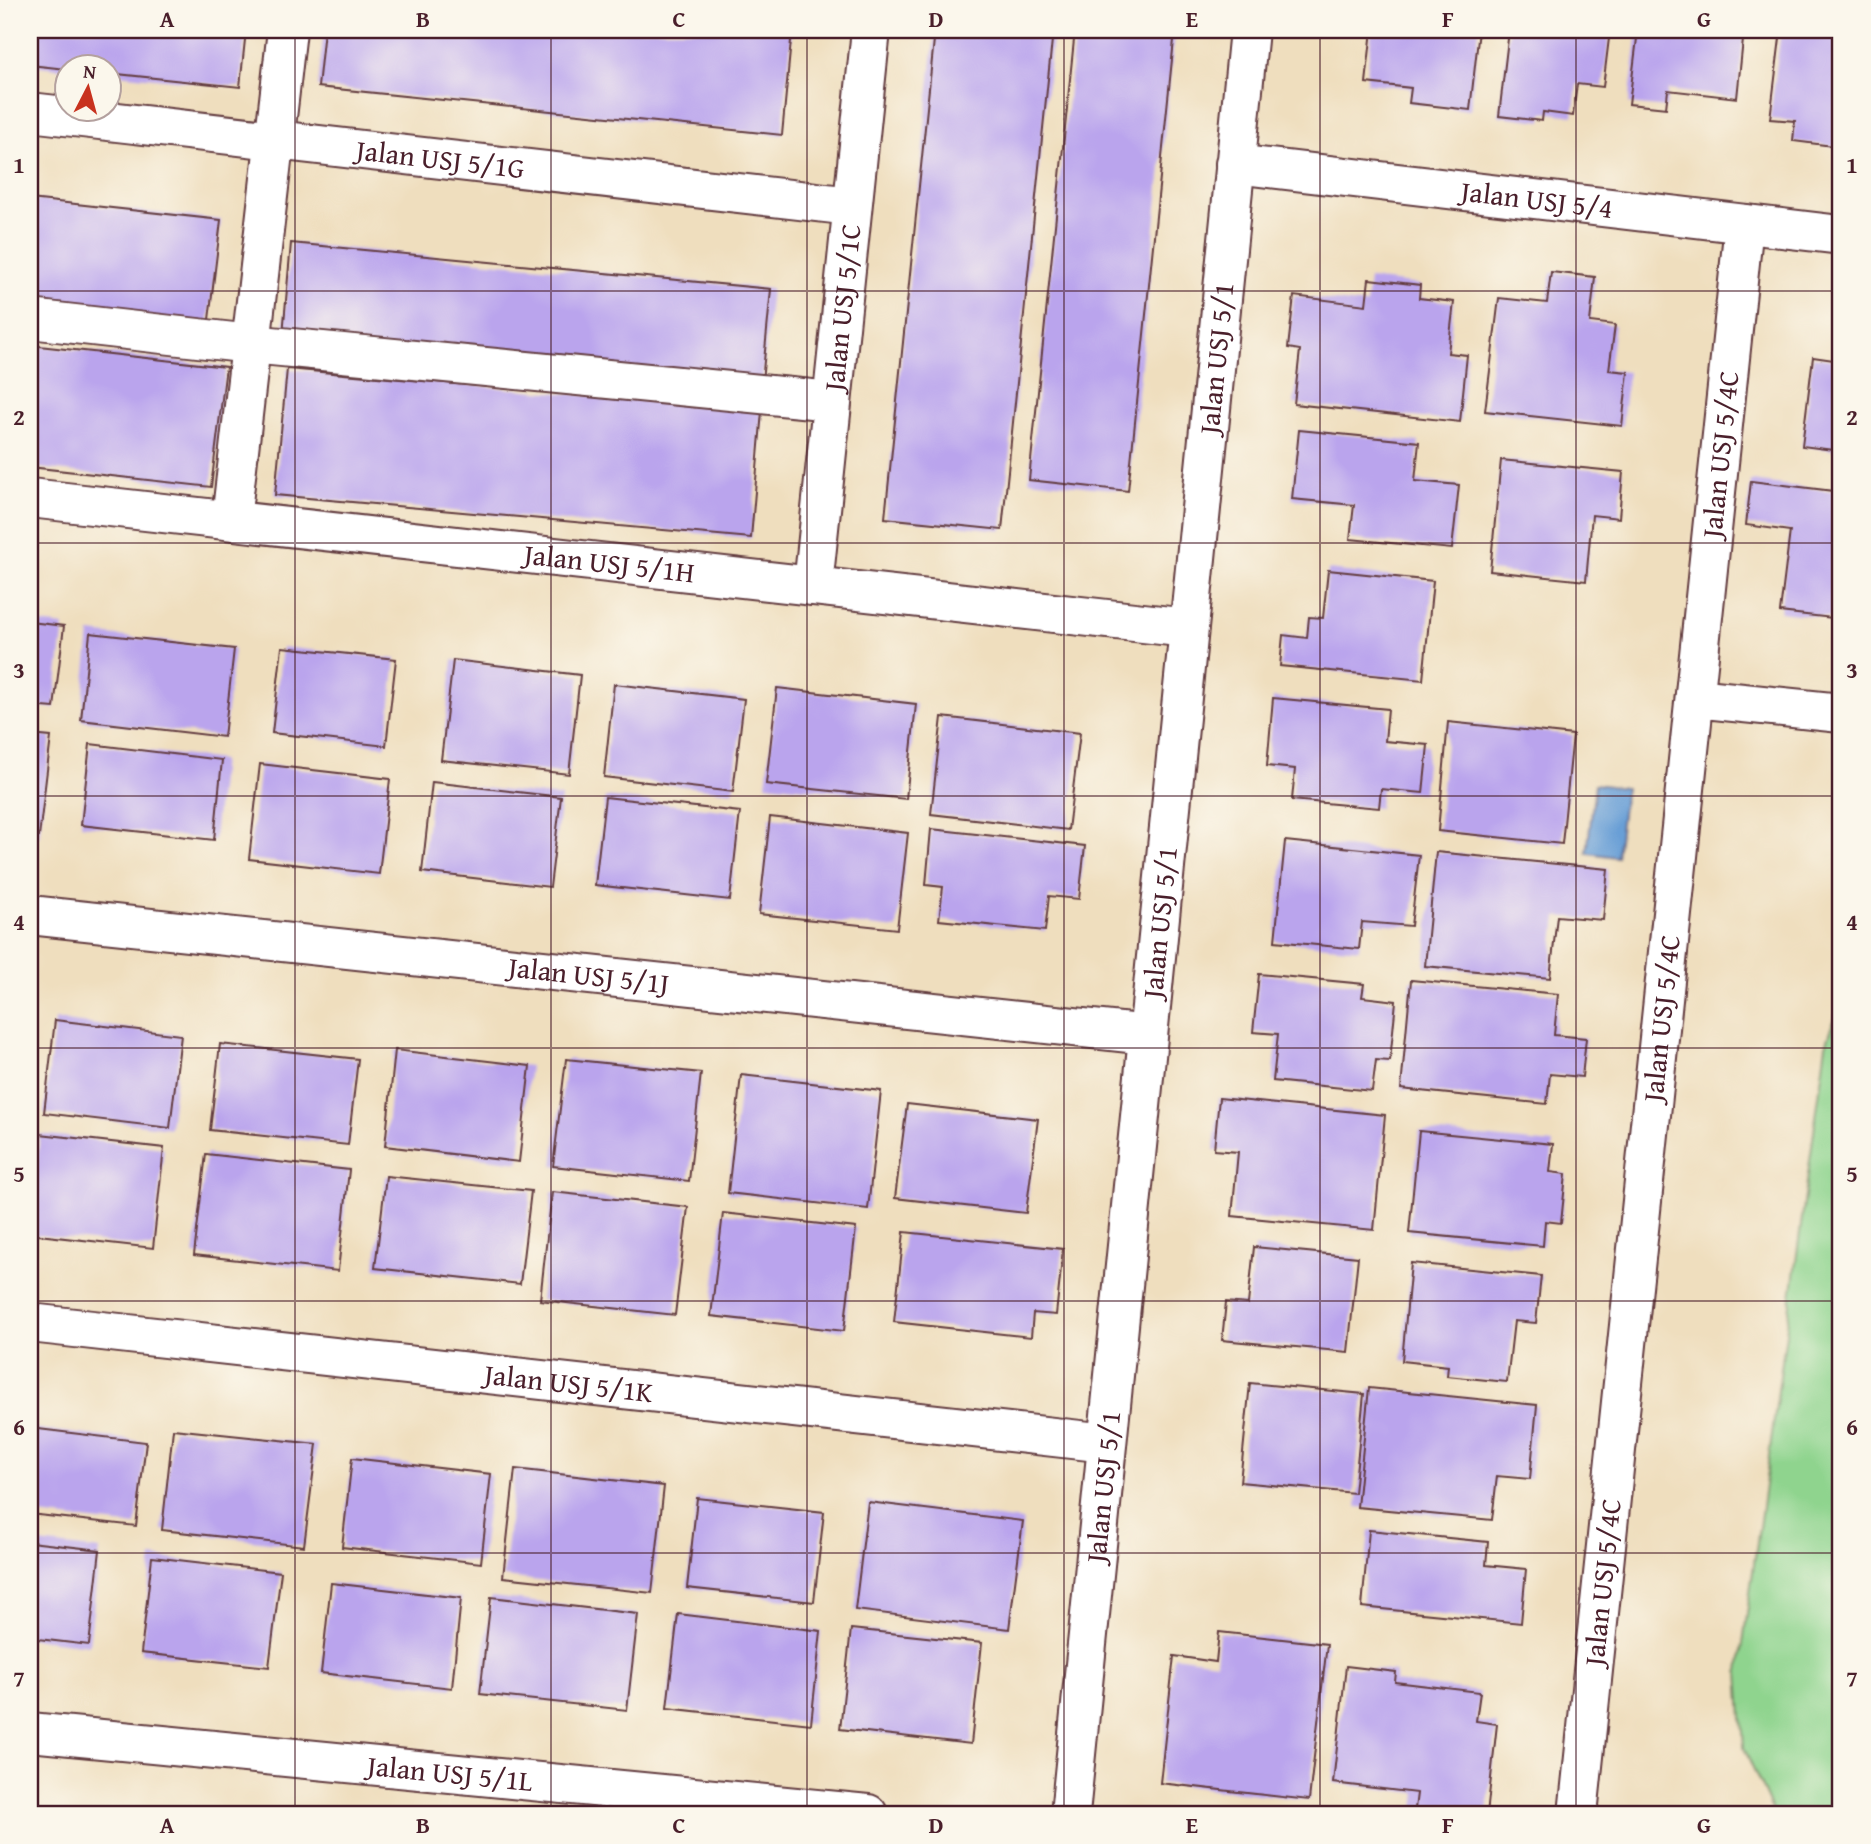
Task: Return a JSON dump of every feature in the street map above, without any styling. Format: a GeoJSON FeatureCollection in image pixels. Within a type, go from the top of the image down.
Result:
{"type":"FeatureCollection","features":[{"type":"Feature","properties":{"kind":"street"},"geometry":{"type":"LineString","coordinates":[[230,520],[287,30]]}},
{"type":"Feature","properties":{"kind":"street","name":"Jalan USJ 5/1C"},"geometry":{"type":"LineString","coordinates":[[813,586],[871,30]]}},
{"type":"Feature","properties":{"kind":"street","name":"Jalan USJ 5/1"},"geometry":{"type":"LineString","coordinates":[[1070,1814],[1249,30]]}},
{"type":"Feature","properties":{"kind":"street","name":"Jalan USJ 5/1G"},"geometry":{"type":"LineString","coordinates":[[30,112],[852,206]]}},
{"type":"Feature","properties":{"kind":"street","name":"Jalan USJ 5/4"},"geometry":{"type":"LineString","coordinates":[[1235,164],[1841,234]]}},
{"type":"Feature","properties":{"kind":"street","name":"Jalan USJ 5/4C"},"geometry":{"type":"LineString","coordinates":[[1578,1814],[1744,224]]}},
{"type":"Feature","properties":{"kind":"street"},"geometry":{"type":"LineString","coordinates":[[30,319],[251,344],[832,401]]}},
{"type":"Feature","properties":{"kind":"street","name":"Jalan USJ 5/1H"},"geometry":{"type":"LineString","coordinates":[[30,498],[1188,628]]}},
{"type":"Feature","properties":{"kind":"street"},"geometry":{"type":"LineString","coordinates":[[1695,698],[1841,713]]}},
{"type":"Feature","properties":{"kind":"street","name":"Jalan USJ 5/1J"},"geometry":{"type":"LineString","coordinates":[[30,915],[1148,1035]]}},
{"type":"Feature","properties":{"kind":"street","name":"Jalan USJ 5/1K"},"geometry":{"type":"LineString","coordinates":[[30,1323],[1107,1443]]}},
{"type":"Feature","properties":{"kind":"street","name":"Jalan USJ 5/1L"},"geometry":{"type":"LineString","coordinates":[[30,1732],[868,1814]]}},
{"type":"Feature","properties":{"kind":"green space"},"geometry":{"type":"Polygon","coordinates":[[[1841,1000],[1841,1814],[1774,1814],[1744,1748],[1739,1672],[1826,1045],[1841,1000]]]}},
{"type":"Feature","properties":{"kind":"water"},"geometry":{"type":"Polygon","coordinates":[[[1595,784],[1625,788],[1617,857],[1587,853],[1595,784]]]}},
{"type":"Feature","properties":{"kind":"building"},"geometry":{"type":"Polygon","coordinates":[[[30,30],[246,30],[240,87],[122,74],[122,52],[52,52],[52,67],[30,65],[30,30]]]}},
{"type":"Feature","properties":{"kind":"building"},"geometry":{"type":"Polygon","coordinates":[[[324,30],[792,30],[782,135],[318,87],[324,30]]]}},
{"type":"Feature","properties":{"kind":"building"},"geometry":{"type":"Polygon","coordinates":[[[935,30],[1053,30],[1002,530],[885,518],[935,30]]]}},
{"type":"Feature","properties":{"kind":"building"},"geometry":{"type":"Polygon","coordinates":[[[1075,30],[1175,30],[1128,491],[1029,480],[1075,30]]]}},
{"type":"Feature","properties":{"kind":"building"},"geometry":{"type":"Polygon","coordinates":[[[1372,30],[1479,30],[1470,110],[1409,103],[1411,88],[1366,83],[1372,30]]]}},
{"type":"Feature","properties":{"kind":"building"},"geometry":{"type":"Polygon","coordinates":[[[1509,30],[1610,30],[1603,87],[1577,84],[1573,116],[1543,112],[1542,121],[1499,116],[1509,30]]]}},
{"type":"Feature","properties":{"kind":"building"},"geometry":{"type":"Polygon","coordinates":[[[1638,30],[1744,30],[1737,98],[1668,90],[1666,108],[1629,104],[1638,30]]]}},
{"type":"Feature","properties":{"kind":"building"},"geometry":{"type":"Polygon","coordinates":[[[1781,30],[1841,30],[1841,147],[1793,141],[1795,121],[1770,119],[1781,30]]]}},
{"type":"Feature","properties":{"kind":"building"},"geometry":{"type":"Polygon","coordinates":[[[30,199],[221,220],[208,328],[30,308],[30,199]]]}},
{"type":"Feature","properties":{"kind":"building"},"geometry":{"type":"Polygon","coordinates":[[[291,243],[771,289],[761,392],[282,346],[291,243]]]}},
{"type":"Feature","properties":{"kind":"building"},"geometry":{"type":"Polygon","coordinates":[[[1551,272],[1595,277],[1590,322],[1615,325],[1609,370],[1628,372],[1622,426],[1485,411],[1499,298],[1547,303],[1551,272]]]}},
{"type":"Feature","properties":{"kind":"building"},"geometry":{"type":"Polygon","coordinates":[[[1369,279],[1420,285],[1419,298],[1454,302],[1448,353],[1467,355],[1460,422],[1294,404],[1300,350],[1288,348],[1294,296],[1366,305],[1369,279]]]}},
{"type":"Feature","properties":{"kind":"building"},"geometry":{"type":"Polygon","coordinates":[[[30,345],[226,367],[211,487],[30,467],[30,345]]]}},
{"type":"Feature","properties":{"kind":"building"},"geometry":{"type":"Polygon","coordinates":[[[1813,357],[1841,361],[1841,451],[1802,446],[1813,357]]]}},
{"type":"Feature","properties":{"kind":"building"},"geometry":{"type":"Polygon","coordinates":[[[287,369],[762,411],[751,538],[275,495],[287,369]]]}},
{"type":"Feature","properties":{"kind":"building"},"geometry":{"type":"Polygon","coordinates":[[[1299,430],[1419,442],[1415,481],[1459,485],[1452,549],[1350,539],[1354,505],[1292,499],[1299,430]]]}},
{"type":"Feature","properties":{"kind":"building"},"geometry":{"type":"Polygon","coordinates":[[[1501,460],[1623,472],[1619,518],[1592,515],[1586,581],[1490,571],[1501,460]]]}},
{"type":"Feature","properties":{"kind":"building"},"geometry":{"type":"Polygon","coordinates":[[[1751,481],[1841,492],[1841,619],[1780,612],[1790,531],[1746,525],[1751,481]]]}},
{"type":"Feature","properties":{"kind":"building"},"geometry":{"type":"Polygon","coordinates":[[[1328,570],[1433,581],[1423,680],[1280,666],[1283,635],[1307,638],[1309,617],[1323,618],[1328,570]]]}},
{"type":"Feature","properties":{"kind":"building"},"geometry":{"type":"Polygon","coordinates":[[[30,622],[64,626],[54,708],[30,706],[30,622]]]}},
{"type":"Feature","properties":{"kind":"building"},"geometry":{"type":"Polygon","coordinates":[[[90,633],[234,649],[224,737],[81,720],[90,633]]]}},
{"type":"Feature","properties":{"kind":"building"},"geometry":{"type":"Polygon","coordinates":[[[282,647],[396,659],[386,746],[272,733],[282,647]]]}},
{"type":"Feature","properties":{"kind":"building"},"geometry":{"type":"Polygon","coordinates":[[[453,660],[580,675],[569,774],[441,760],[453,660]]]}},
{"type":"Feature","properties":{"kind":"building"},"geometry":{"type":"Polygon","coordinates":[[[614,684],[744,699],[733,792],[604,777],[614,684]]]}},
{"type":"Feature","properties":{"kind":"building"},"geometry":{"type":"Polygon","coordinates":[[[777,688],[916,704],[906,799],[766,784],[777,688]]]}},
{"type":"Feature","properties":{"kind":"building"},"geometry":{"type":"Polygon","coordinates":[[[1273,698],[1388,709],[1385,741],[1428,745],[1423,793],[1381,789],[1379,808],[1292,800],[1295,769],[1267,766],[1273,698]]]}},
{"type":"Feature","properties":{"kind":"building"},"geometry":{"type":"Polygon","coordinates":[[[942,717],[1080,733],[1068,830],[931,814],[942,717]]]}},
{"type":"Feature","properties":{"kind":"building"},"geometry":{"type":"Polygon","coordinates":[[[1448,722],[1573,735],[1562,844],[1438,831],[1448,722]]]}},
{"type":"Feature","properties":{"kind":"building"},"geometry":{"type":"Polygon","coordinates":[[[30,735],[51,737],[39,837],[30,836],[30,735]]]}},
{"type":"Feature","properties":{"kind":"building"},"geometry":{"type":"Polygon","coordinates":[[[90,744],[222,760],[214,840],[81,825],[90,744]]]}},
{"type":"Feature","properties":{"kind":"building"},"geometry":{"type":"Polygon","coordinates":[[[260,764],[390,779],[379,874],[249,859],[260,764]]]}},
{"type":"Feature","properties":{"kind":"building"},"geometry":{"type":"Polygon","coordinates":[[[432,782],[561,797],[550,887],[422,872],[432,782]]]}},
{"type":"Feature","properties":{"kind":"building"},"geometry":{"type":"Polygon","coordinates":[[[605,797],[740,812],[730,900],[595,885],[605,797]]]}},
{"type":"Feature","properties":{"kind":"building"},"geometry":{"type":"Polygon","coordinates":[[[770,817],[908,833],[897,929],[759,914],[770,817]]]}},
{"type":"Feature","properties":{"kind":"building"},"geometry":{"type":"Polygon","coordinates":[[[931,829],[1085,846],[1079,899],[1049,896],[1045,931],[939,920],[943,887],[926,885],[931,829]]]}},
{"type":"Feature","properties":{"kind":"building"},"geometry":{"type":"Polygon","coordinates":[[[1285,841],[1419,855],[1411,926],[1362,922],[1359,949],[1275,941],[1285,841]]]}},
{"type":"Feature","properties":{"kind":"building"},"geometry":{"type":"Polygon","coordinates":[[[1436,852],[1608,869],[1603,920],[1557,916],[1550,978],[1425,966],[1436,852]]]}},
{"type":"Feature","properties":{"kind":"building"},"geometry":{"type":"Polygon","coordinates":[[[1259,974],[1364,984],[1362,997],[1396,1001],[1390,1061],[1376,1060],[1372,1091],[1273,1081],[1278,1034],[1253,1032],[1259,974]]]}},
{"type":"Feature","properties":{"kind":"building"},"geometry":{"type":"Polygon","coordinates":[[[1411,980],[1558,994],[1554,1035],[1586,1038],[1582,1077],[1550,1074],[1547,1104],[1401,1089],[1411,980]]]}},
{"type":"Feature","properties":{"kind":"building"},"geometry":{"type":"Polygon","coordinates":[[[55,1020],[181,1035],[170,1128],[44,1113],[55,1020]]]}},
{"type":"Feature","properties":{"kind":"building"},"geometry":{"type":"Polygon","coordinates":[[[220,1044],[358,1059],[348,1145],[210,1130],[220,1044]]]}},
{"type":"Feature","properties":{"kind":"building"},"geometry":{"type":"Polygon","coordinates":[[[395,1050],[530,1066],[519,1162],[385,1146],[395,1050]]]}},
{"type":"Feature","properties":{"kind":"building"},"geometry":{"type":"Polygon","coordinates":[[[566,1059],[701,1073],[689,1181],[553,1166],[566,1059]]]}},
{"type":"Feature","properties":{"kind":"building"},"geometry":{"type":"Polygon","coordinates":[[[741,1075],[881,1091],[868,1209],[728,1193],[741,1075]]]}},
{"type":"Feature","properties":{"kind":"building"},"geometry":{"type":"Polygon","coordinates":[[[1219,1098],[1385,1115],[1374,1230],[1232,1216],[1238,1152],[1214,1150],[1219,1098]]]}},
{"type":"Feature","properties":{"kind":"building"},"geometry":{"type":"Polygon","coordinates":[[[907,1104],[1038,1119],[1026,1213],[895,1198],[907,1104]]]}},
{"type":"Feature","properties":{"kind":"building"},"geometry":{"type":"Polygon","coordinates":[[[1419,1131],[1553,1144],[1550,1172],[1566,1174],[1561,1223],[1545,1221],[1543,1246],[1409,1233],[1419,1131]]]}},
{"type":"Feature","properties":{"kind":"building"},"geometry":{"type":"Polygon","coordinates":[[[40,1134],[164,1148],[153,1248],[30,1234],[40,1134]]]}},
{"type":"Feature","properties":{"kind":"building"},"geometry":{"type":"Polygon","coordinates":[[[206,1154],[349,1170],[338,1271],[194,1255],[206,1154]]]}},
{"type":"Feature","properties":{"kind":"building"},"geometry":{"type":"Polygon","coordinates":[[[386,1176],[531,1191],[520,1284],[375,1268],[386,1176]]]}},
{"type":"Feature","properties":{"kind":"building"},"geometry":{"type":"Polygon","coordinates":[[[552,1192],[688,1207],[675,1315],[540,1300],[552,1192]]]}},
{"type":"Feature","properties":{"kind":"building"},"geometry":{"type":"Polygon","coordinates":[[[723,1213],[856,1228],[844,1331],[711,1316],[723,1213]]]}},
{"type":"Feature","properties":{"kind":"building"},"geometry":{"type":"Polygon","coordinates":[[[904,1232],[1063,1249],[1056,1315],[1033,1313],[1031,1337],[894,1322],[904,1232]]]}},
{"type":"Feature","properties":{"kind":"building"},"geometry":{"type":"Polygon","coordinates":[[[1254,1247],[1358,1257],[1348,1352],[1222,1340],[1226,1302],[1248,1304],[1254,1247]]]}},
{"type":"Feature","properties":{"kind":"building"},"geometry":{"type":"Polygon","coordinates":[[[1411,1263],[1541,1276],[1536,1323],[1514,1321],[1507,1382],[1447,1376],[1448,1366],[1402,1361],[1411,1263]]]}},
{"type":"Feature","properties":{"kind":"building"},"geometry":{"type":"Polygon","coordinates":[[[1250,1383],[1364,1394],[1354,1493],[1240,1482],[1250,1383]]]}},
{"type":"Feature","properties":{"kind":"building"},"geometry":{"type":"Polygon","coordinates":[[[1369,1388],[1537,1405],[1530,1479],[1497,1476],[1492,1520],[1357,1507],[1369,1388]]]}},
{"type":"Feature","properties":{"kind":"building"},"geometry":{"type":"Polygon","coordinates":[[[30,1428],[146,1442],[136,1526],[30,1514],[30,1428]]]}},
{"type":"Feature","properties":{"kind":"building"},"geometry":{"type":"Polygon","coordinates":[[[173,1429],[317,1444],[304,1546],[162,1530],[173,1429]]]}},
{"type":"Feature","properties":{"kind":"building"},"geometry":{"type":"Polygon","coordinates":[[[352,1458],[491,1474],[481,1563],[342,1547],[352,1458]]]}},
{"type":"Feature","properties":{"kind":"building"},"geometry":{"type":"Polygon","coordinates":[[[515,1469],[664,1486],[652,1593],[503,1577],[515,1469]]]}},
{"type":"Feature","properties":{"kind":"building"},"geometry":{"type":"Polygon","coordinates":[[[697,1498],[824,1512],[814,1602],[687,1588],[697,1498]]]}},
{"type":"Feature","properties":{"kind":"building"},"geometry":{"type":"Polygon","coordinates":[[[868,1502],[1023,1521],[1009,1629],[855,1610],[868,1502]]]}},
{"type":"Feature","properties":{"kind":"building"},"geometry":{"type":"Polygon","coordinates":[[[1369,1530],[1488,1542],[1486,1565],[1526,1569],[1521,1623],[1362,1607],[1369,1530]]]}},
{"type":"Feature","properties":{"kind":"building"},"geometry":{"type":"Polygon","coordinates":[[[30,1542],[100,1550],[89,1645],[30,1638],[30,1542]]]}},
{"type":"Feature","properties":{"kind":"building"},"geometry":{"type":"Polygon","coordinates":[[[152,1557],[281,1572],[269,1667],[141,1653],[152,1557]]]}},
{"type":"Feature","properties":{"kind":"building"},"geometry":{"type":"Polygon","coordinates":[[[331,1583],[461,1598],[452,1688],[321,1673],[331,1583]]]}},
{"type":"Feature","properties":{"kind":"building"},"geometry":{"type":"Polygon","coordinates":[[[491,1597],[638,1614],[627,1710],[480,1694],[491,1597]]]}},
{"type":"Feature","properties":{"kind":"building"},"geometry":{"type":"Polygon","coordinates":[[[678,1614],[821,1631],[811,1724],[667,1708],[678,1614]]]}},
{"type":"Feature","properties":{"kind":"building"},"geometry":{"type":"Polygon","coordinates":[[[851,1629],[982,1643],[971,1744],[840,1729],[851,1629]]]}},
{"type":"Feature","properties":{"kind":"building"},"geometry":{"type":"Polygon","coordinates":[[[1219,1632],[1327,1644],[1309,1800],[1160,1783],[1174,1656],[1216,1662],[1219,1632]]]}},
{"type":"Feature","properties":{"kind":"building"},"geometry":{"type":"Polygon","coordinates":[[[1346,1666],[1396,1672],[1395,1682],[1480,1692],[1476,1721],[1497,1724],[1487,1814],[1415,1809],[1417,1793],[1333,1783],[1346,1666]]]}}]}
